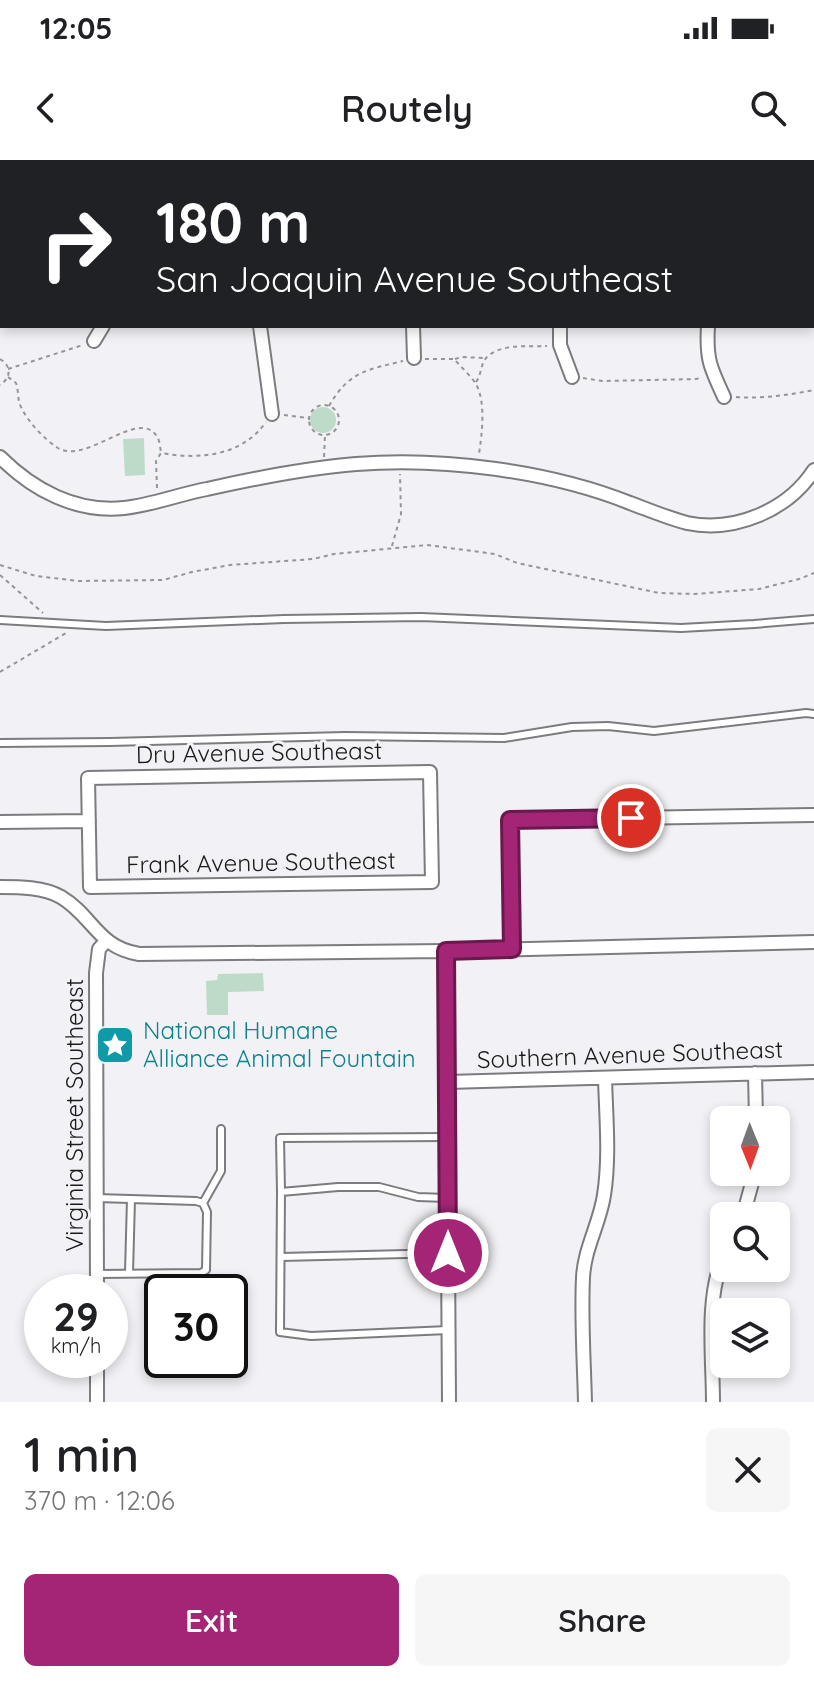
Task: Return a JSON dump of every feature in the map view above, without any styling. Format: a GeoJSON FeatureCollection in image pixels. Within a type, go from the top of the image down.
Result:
{"type":"FeatureCollection","features":[{"type":"Feature","properties":{"kind":"street"},"geometry":{"type":"LineString","coordinates":[[94,341],[102,328]]}},
{"type":"Feature","properties":{"kind":"street"},"geometry":{"type":"LineString","coordinates":[[260,328],[272,414]]}},
{"type":"Feature","properties":{"kind":"street"},"geometry":{"type":"LineString","coordinates":[[413,328],[414,358]]}},
{"type":"Feature","properties":{"kind":"street"},"geometry":{"type":"LineString","coordinates":[[560,328],[560,345],[572,377]]}},
{"type":"Feature","properties":{"kind":"street"},"geometry":{"type":"LineString","coordinates":[[708,328],[707,355],[724,397]]}},
{"type":"Feature","properties":{"kind":"street"},"geometry":{"type":"LineString","coordinates":[[0,457],[43,491],[76,504],[116,508],[286,472],[358,463],[400,463],[509,471],[570,484],[619,498],[670,518],[708,526],[733,523],[767,512],[800,488],[814,470]]}},
{"type":"Feature","properties":{"kind":"street","name":"Dru Avenue Southeast"},"geometry":{"type":"LineString","coordinates":[[89,821],[88,778],[430,772],[432,882]]}},
{"type":"Feature","properties":{"kind":"street"},"geometry":{"type":"LineString","coordinates":[[512,949],[510,820],[814,815]]}},
{"type":"Feature","properties":{"kind":"street"},"geometry":{"type":"LineString","coordinates":[[0,822],[89,821],[90,887],[70,903]]}},
{"type":"Feature","properties":{"kind":"street","name":"Frank Avenue Southeast"},"geometry":{"type":"LineString","coordinates":[[90,887],[432,882]]}},
{"type":"Feature","properties":{"kind":"street"},"geometry":{"type":"LineString","coordinates":[[0,887],[57,895],[70,903],[106,941],[118,949],[139,954],[446,951],[814,942]]}},
{"type":"Feature","properties":{"kind":"street","name":"Virginia Street Southeast"},"geometry":{"type":"LineString","coordinates":[[97,1274],[96,973],[99,949],[106,941]]}},
{"type":"Feature","properties":{"kind":"street"},"geometry":{"type":"LineString","coordinates":[[446,951],[449,1402]]}},
{"type":"Feature","properties":{"kind":"street","name":"Southern Avenue Southeast"},"geometry":{"type":"LineString","coordinates":[[447,1082],[814,1072]]}},
{"type":"Feature","properties":{"kind":"street"},"geometry":{"type":"LineString","coordinates":[[755,1073],[756,1106]]}},
{"type":"Feature","properties":{"kind":"street"},"geometry":{"type":"LineString","coordinates":[[585,1402],[583,1278],[589,1243],[601,1211],[607,1172],[605,1078]]}},
{"type":"Feature","properties":{"kind":"street"},"geometry":{"type":"LineString","coordinates":[[713,1402],[712,1311],[716,1282]]}},
{"type":"Feature","properties":{"kind":"street"},"geometry":{"type":"LineString","coordinates":[[97,1378],[97,1402]]}},
{"type":"Feature","properties":{"kind":"lane"},"geometry":{"type":"LineString","coordinates":[[0,620],[106,626],[421,617],[681,628],[814,619]]}},
{"type":"Feature","properties":{"kind":"lane"},"geometry":{"type":"LineString","coordinates":[[0,743],[345,736],[504,738],[572,727],[608,726],[654,731],[814,714]]}},
{"type":"Feature","properties":{"kind":"lane"},"geometry":{"type":"LineString","coordinates":[[203,1203],[221,1171],[221,1129]]}},
{"type":"Feature","properties":{"kind":"lane"},"geometry":{"type":"LineString","coordinates":[[447,1137],[280,1138],[280,1332],[311,1336],[448,1330]]}},
{"type":"Feature","properties":{"kind":"lane"},"geometry":{"type":"LineString","coordinates":[[281,1192],[379,1187],[418,1197],[447,1198]]}},
{"type":"Feature","properties":{"kind":"lane"},"geometry":{"type":"LineString","coordinates":[[96,1198],[203,1203]]}},
{"type":"Feature","properties":{"kind":"lane"},"geometry":{"type":"LineString","coordinates":[[129,1273],[131,1199]]}},
{"type":"Feature","properties":{"kind":"lane"},"geometry":{"type":"LineString","coordinates":[[97,1274],[201,1273],[206,1270],[207,1212],[203,1203]]}},
{"type":"Feature","properties":{"kind":"lane"},"geometry":{"type":"LineString","coordinates":[[281,1257],[448,1253]]}},
{"type":"Feature","properties":{"kind":"path"},"geometry":{"type":"LineString","coordinates":[[8,369],[94,341]]}},
{"type":"Feature","properties":{"kind":"path"},"geometry":{"type":"LineString","coordinates":[[475,383],[486,358],[500,350],[560,345]]}},
{"type":"Feature","properties":{"kind":"path"},"geometry":{"type":"LineString","coordinates":[[329,406],[354,375],[365,370],[414,358],[486,358]]}},
{"type":"Feature","properties":{"kind":"path"},"geometry":{"type":"LineString","coordinates":[[0,359],[8,369],[8,377],[0,385]]}},
{"type":"Feature","properties":{"kind":"path"},"geometry":{"type":"LineString","coordinates":[[454,359],[475,383],[481,396],[482,433],[476,467]]}},
{"type":"Feature","properties":{"kind":"path"},"geometry":{"type":"LineString","coordinates":[[572,377],[602,381],[697,379],[712,372]]}},
{"type":"Feature","properties":{"kind":"path"},"geometry":{"type":"LineString","coordinates":[[8,377],[16,383],[22,408],[33,425],[57,447],[66,451],[89,448],[132,429],[148,429],[155,433],[161,453],[156,461],[155,473],[158,501]]}},
{"type":"Feature","properties":{"kind":"path"},"geometry":{"type":"LineString","coordinates":[[724,397],[753,399],[814,390]]}},
{"type":"Feature","properties":{"kind":"path"},"geometry":{"type":"LineString","coordinates":[[329,406],[336,412],[338,422],[334,430],[325,434],[313,430],[309,418],[316,407],[329,406]]}},
{"type":"Feature","properties":{"kind":"path"},"geometry":{"type":"LineString","coordinates":[[161,453],[219,454],[257,436],[272,414],[309,418]]}},
{"type":"Feature","properties":{"kind":"path"},"geometry":{"type":"LineString","coordinates":[[324,457],[325,434]]}},
{"type":"Feature","properties":{"kind":"path"},"geometry":{"type":"LineString","coordinates":[[392,547],[401,514],[400,473]]}},
{"type":"Feature","properties":{"kind":"path"},"geometry":{"type":"LineString","coordinates":[[0,565],[36,576],[79,581],[163,580],[230,565],[313,559],[334,554],[427,545],[495,554],[517,563],[659,593],[695,594],[759,589],[814,573]]}},
{"type":"Feature","properties":{"kind":"path"},"geometry":{"type":"LineString","coordinates":[[0,575],[57,624]]}},
{"type":"Feature","properties":{"kind":"path"},"geometry":{"type":"LineString","coordinates":[[0,672],[81,625]]}},
{"type":"Feature","properties":{"kind":"green space"},"geometry":{"type":"Polygon","coordinates":[[[323,407],[332,411],[336,420],[332,429],[323,433],[314,429],[310,420],[314,411],[323,407]]]}},
{"type":"Feature","properties":{"kind":"green space"},"geometry":{"type":"Polygon","coordinates":[[[144,438],[145,475],[125,476],[123,439],[144,438]]]}},
{"type":"Feature","properties":{"kind":"green space"},"geometry":{"type":"Polygon","coordinates":[[[263,973],[264,991],[228,992],[228,1015],[207,1015],[206,981],[217,980],[218,974],[263,973]]]}},
{"type":"Feature","properties":{"kind":"place","name":"National Humane Alliance Animal Fountain"},"geometry":{"type":"Point","coordinates":[115,1045]}},
{"type":"Feature","properties":{"kind":"route"},"geometry":{"type":"LineString","coordinates":[[448,1253],[446,951],[512,949],[510,820],[631,818]]}}]}
